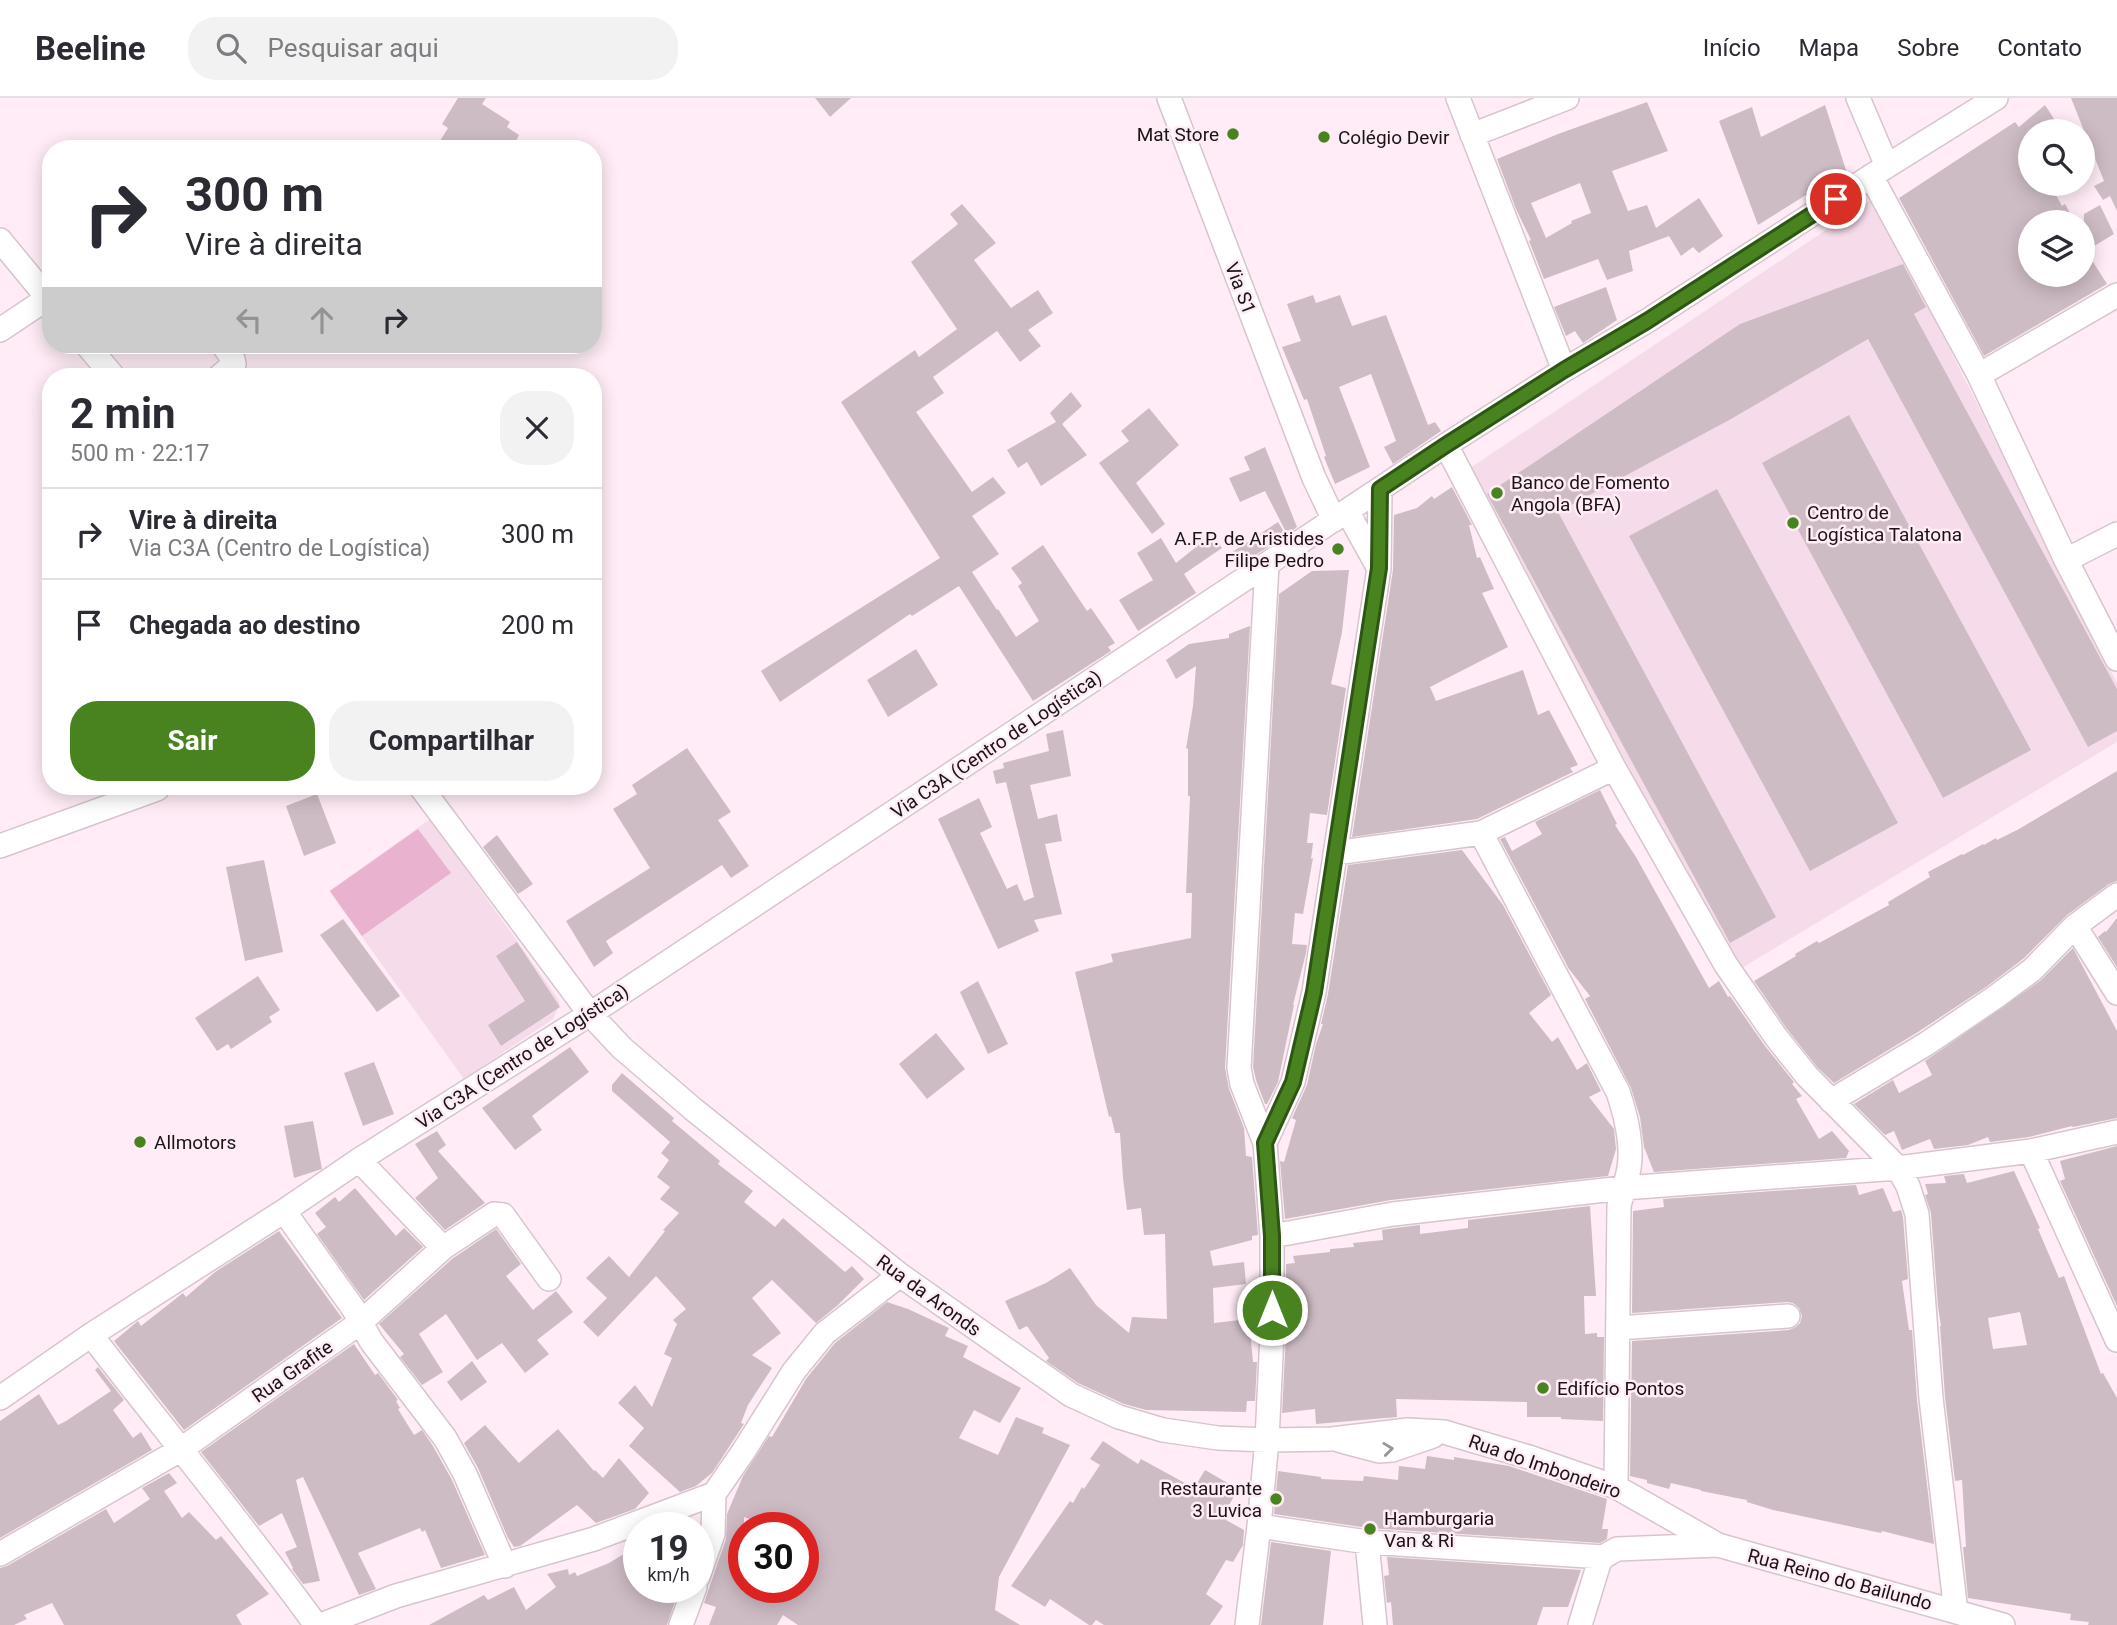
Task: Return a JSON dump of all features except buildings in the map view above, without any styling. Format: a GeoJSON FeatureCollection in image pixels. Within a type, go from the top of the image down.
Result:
{"type":"FeatureCollection","features":[{"type":"Feature","properties":{"kind":"street","name":"Via S1"},"geometry":{"type":"LineString","coordinates":[[1169,98],[1314,478],[1379,568]]}},
{"type":"Feature","properties":{"kind":"street"},"geometry":{"type":"LineString","coordinates":[[1458,98],[1564,370]]}},
{"type":"Feature","properties":{"kind":"street"},"geometry":{"type":"LineString","coordinates":[[1472,135],[1567,98]]}},
{"type":"Feature","properties":{"kind":"street"},"geometry":{"type":"LineString","coordinates":[[1858,98],[1879,171],[2066,560],[2117,659]]}},
{"type":"Feature","properties":{"kind":"street","name":"Via C3A (Centro de Logística)"},"geometry":{"type":"LineString","coordinates":[[0,1398],[91,1335],[359,1160],[590,1014],[1446,445],[1647,321],[1997,98]]}},
{"type":"Feature","properties":{"kind":"street"},"geometry":{"type":"LineString","coordinates":[[0,240],[42,291]]}},
{"type":"Feature","properties":{"kind":"street"},"geometry":{"type":"LineString","coordinates":[[1979,376],[2117,295]]}},
{"type":"Feature","properties":{"kind":"street"},"geometry":{"type":"LineString","coordinates":[[0,330],[42,304]]}},
{"type":"Feature","properties":{"kind":"street"},"geometry":{"type":"LineString","coordinates":[[95,354],[106,368]]}},
{"type":"Feature","properties":{"kind":"street"},"geometry":{"type":"LineString","coordinates":[[1446,445],[1614,768],[1726,965],[1807,1076],[1898,1168],[1908,1186],[1917,1214],[1931,1398],[1956,1612]]}},
{"type":"Feature","properties":{"kind":"street"},"geometry":{"type":"LineString","coordinates":[[1265,1143],[1293,1082],[1314,992],[1379,568],[1380,489]]}},
{"type":"Feature","properties":{"kind":"street"},"geometry":{"type":"LineString","coordinates":[[2066,560],[2117,534]]}},
{"type":"Feature","properties":{"kind":"street"},"geometry":{"type":"LineString","coordinates":[[1247,1625],[1267,1440],[1272,1335],[1272,1236],[1265,1143],[1242,1084],[1239,1068],[1267,565]]}},
{"type":"Feature","properties":{"kind":"street"},"geometry":{"type":"LineString","coordinates":[[1335,853],[1481,833],[1614,768]]}},
{"type":"Feature","properties":{"kind":"street"},"geometry":{"type":"LineString","coordinates":[[0,846],[140,795]]}},
{"type":"Feature","properties":{"kind":"street","name":"Rua da Aronds"},"geometry":{"type":"LineString","coordinates":[[427,795],[590,1014],[622,1048],[693,1109],[900,1275],[1071,1395],[1119,1417],[1163,1430],[1218,1438],[1332,1438]]}},
{"type":"Feature","properties":{"kind":"street"},"geometry":{"type":"LineString","coordinates":[[1481,833],[1618,1092],[1625,1114],[1629,1166],[1619,1206],[1616,1487]]}},
{"type":"Feature","properties":{"kind":"street"},"geometry":{"type":"LineString","coordinates":[[1831,1101],[1926,1044],[1994,998],[2032,970],[2075,926],[2117,895]]}},
{"type":"Feature","properties":{"kind":"street"},"geometry":{"type":"LineString","coordinates":[[2075,926],[2117,993]]}},
{"type":"Feature","properties":{"kind":"street"},"geometry":{"type":"LineString","coordinates":[[1272,1236],[1393,1214],[1623,1188],[1898,1168],[2031,1151],[2117,1132]]}},
{"type":"Feature","properties":{"kind":"street"},"geometry":{"type":"LineString","coordinates":[[2031,1151],[2117,1340]]}},
{"type":"Feature","properties":{"kind":"street"},"geometry":{"type":"LineString","coordinates":[[359,1160],[443,1248]]}},
{"type":"Feature","properties":{"kind":"street"},"geometry":{"type":"LineString","coordinates":[[284,1211],[353,1308],[371,1341],[444,1438],[464,1474],[505,1566]]}},
{"type":"Feature","properties":{"kind":"street","name":"Rua Grafite"},"geometry":{"type":"LineString","coordinates":[[0,1554],[180,1450],[360,1322],[443,1248],[494,1214],[503,1215],[549,1279]]}},
{"type":"Feature","properties":{"kind":"street"},"geometry":{"type":"LineString","coordinates":[[714,1512],[714,1494],[794,1371],[825,1332],[900,1275]]}},
{"type":"Feature","properties":{"kind":"street"},"geometry":{"type":"LineString","coordinates":[[1618,1328],[1788,1316]]}},
{"type":"Feature","properties":{"kind":"street"},"geometry":{"type":"LineString","coordinates":[[91,1335],[318,1625],[406,1593],[594,1539],[714,1494]]}},
{"type":"Feature","properties":{"kind":"street","name":"Rua do Imbondeiro"},"geometry":{"type":"LineString","coordinates":[[1332,1438],[1379,1451],[1392,1450],[1444,1432],[1616,1487],[1718,1545]]}},
{"type":"Feature","properties":{"kind":"street"},"geometry":{"type":"LineString","coordinates":[[1259,1526],[1367,1542],[1603,1557]]}},
{"type":"Feature","properties":{"kind":"street"},"geometry":{"type":"LineString","coordinates":[[1367,1542],[1375,1625]]}},
{"type":"Feature","properties":{"kind":"street"},"geometry":{"type":"LineString","coordinates":[[1580,1625],[1596,1569],[1603,1557],[1617,1549],[1718,1545]]}},
{"type":"Feature","properties":{"kind":"street","name":"Rua Reino do Bailundo"},"geometry":{"type":"LineString","coordinates":[[1718,1545],[2003,1625]]}},
{"type":"Feature","properties":{"kind":"street"},"geometry":{"type":"LineString","coordinates":[[681,1625],[689,1603]]}},
{"type":"Feature","properties":{"kind":"shaded area","name":"Centro de Logística Talatona"},"geometry":{"type":"Polygon","coordinates":[[[1874,198],[2117,683],[2117,742],[1737,971],[1467,470],[1874,198]]]}},
{"type":"Feature","properties":{"kind":"shaded area"},"geometry":{"type":"Polygon","coordinates":[[[430,819],[560,1004],[553,1019],[464,1079],[329,891],[430,819]]]}},
{"type":"Feature","properties":{"kind":"shaded area"},"geometry":{"type":"Polygon","coordinates":[[[418,829],[451,873],[362,936],[330,891],[418,829]]]}},
{"type":"Feature","properties":{"kind":"place","name":"Mat Store"},"geometry":{"type":"Point","coordinates":[1233,134]}},
{"type":"Feature","properties":{"kind":"place","name":"Colégio Devir"},"geometry":{"type":"Point","coordinates":[1324,137]}},
{"type":"Feature","properties":{"kind":"place","name":"Banco de Fomento Angola (BFA)"},"geometry":{"type":"Point","coordinates":[1497,493]}},
{"type":"Feature","properties":{"kind":"place","name":"Centro de Logística Talatona"},"geometry":{"type":"Point","coordinates":[1793,523]}},
{"type":"Feature","properties":{"kind":"place","name":"A.F.P. de Aristides Filipe Pedro"},"geometry":{"type":"Point","coordinates":[1338,549]}},
{"type":"Feature","properties":{"kind":"place","name":"Allmotors"},"geometry":{"type":"Point","coordinates":[140,1142]}},
{"type":"Feature","properties":{"kind":"place","name":"Edifício Pontos"},"geometry":{"type":"Point","coordinates":[1543,1388]}},
{"type":"Feature","properties":{"kind":"place","name":"Restaurante 3 Luvica"},"geometry":{"type":"Point","coordinates":[1276,1499]}},
{"type":"Feature","properties":{"kind":"place","name":"Hamburgaria Van & Ri"},"geometry":{"type":"Point","coordinates":[1370,1529]}},
{"type":"Feature","properties":{"kind":"route"},"geometry":{"type":"LineString","coordinates":[[1272,1310],[1272,1236],[1265,1143],[1293,1082],[1311,1010],[1379,568],[1380,489],[1836,199]]}}]}
